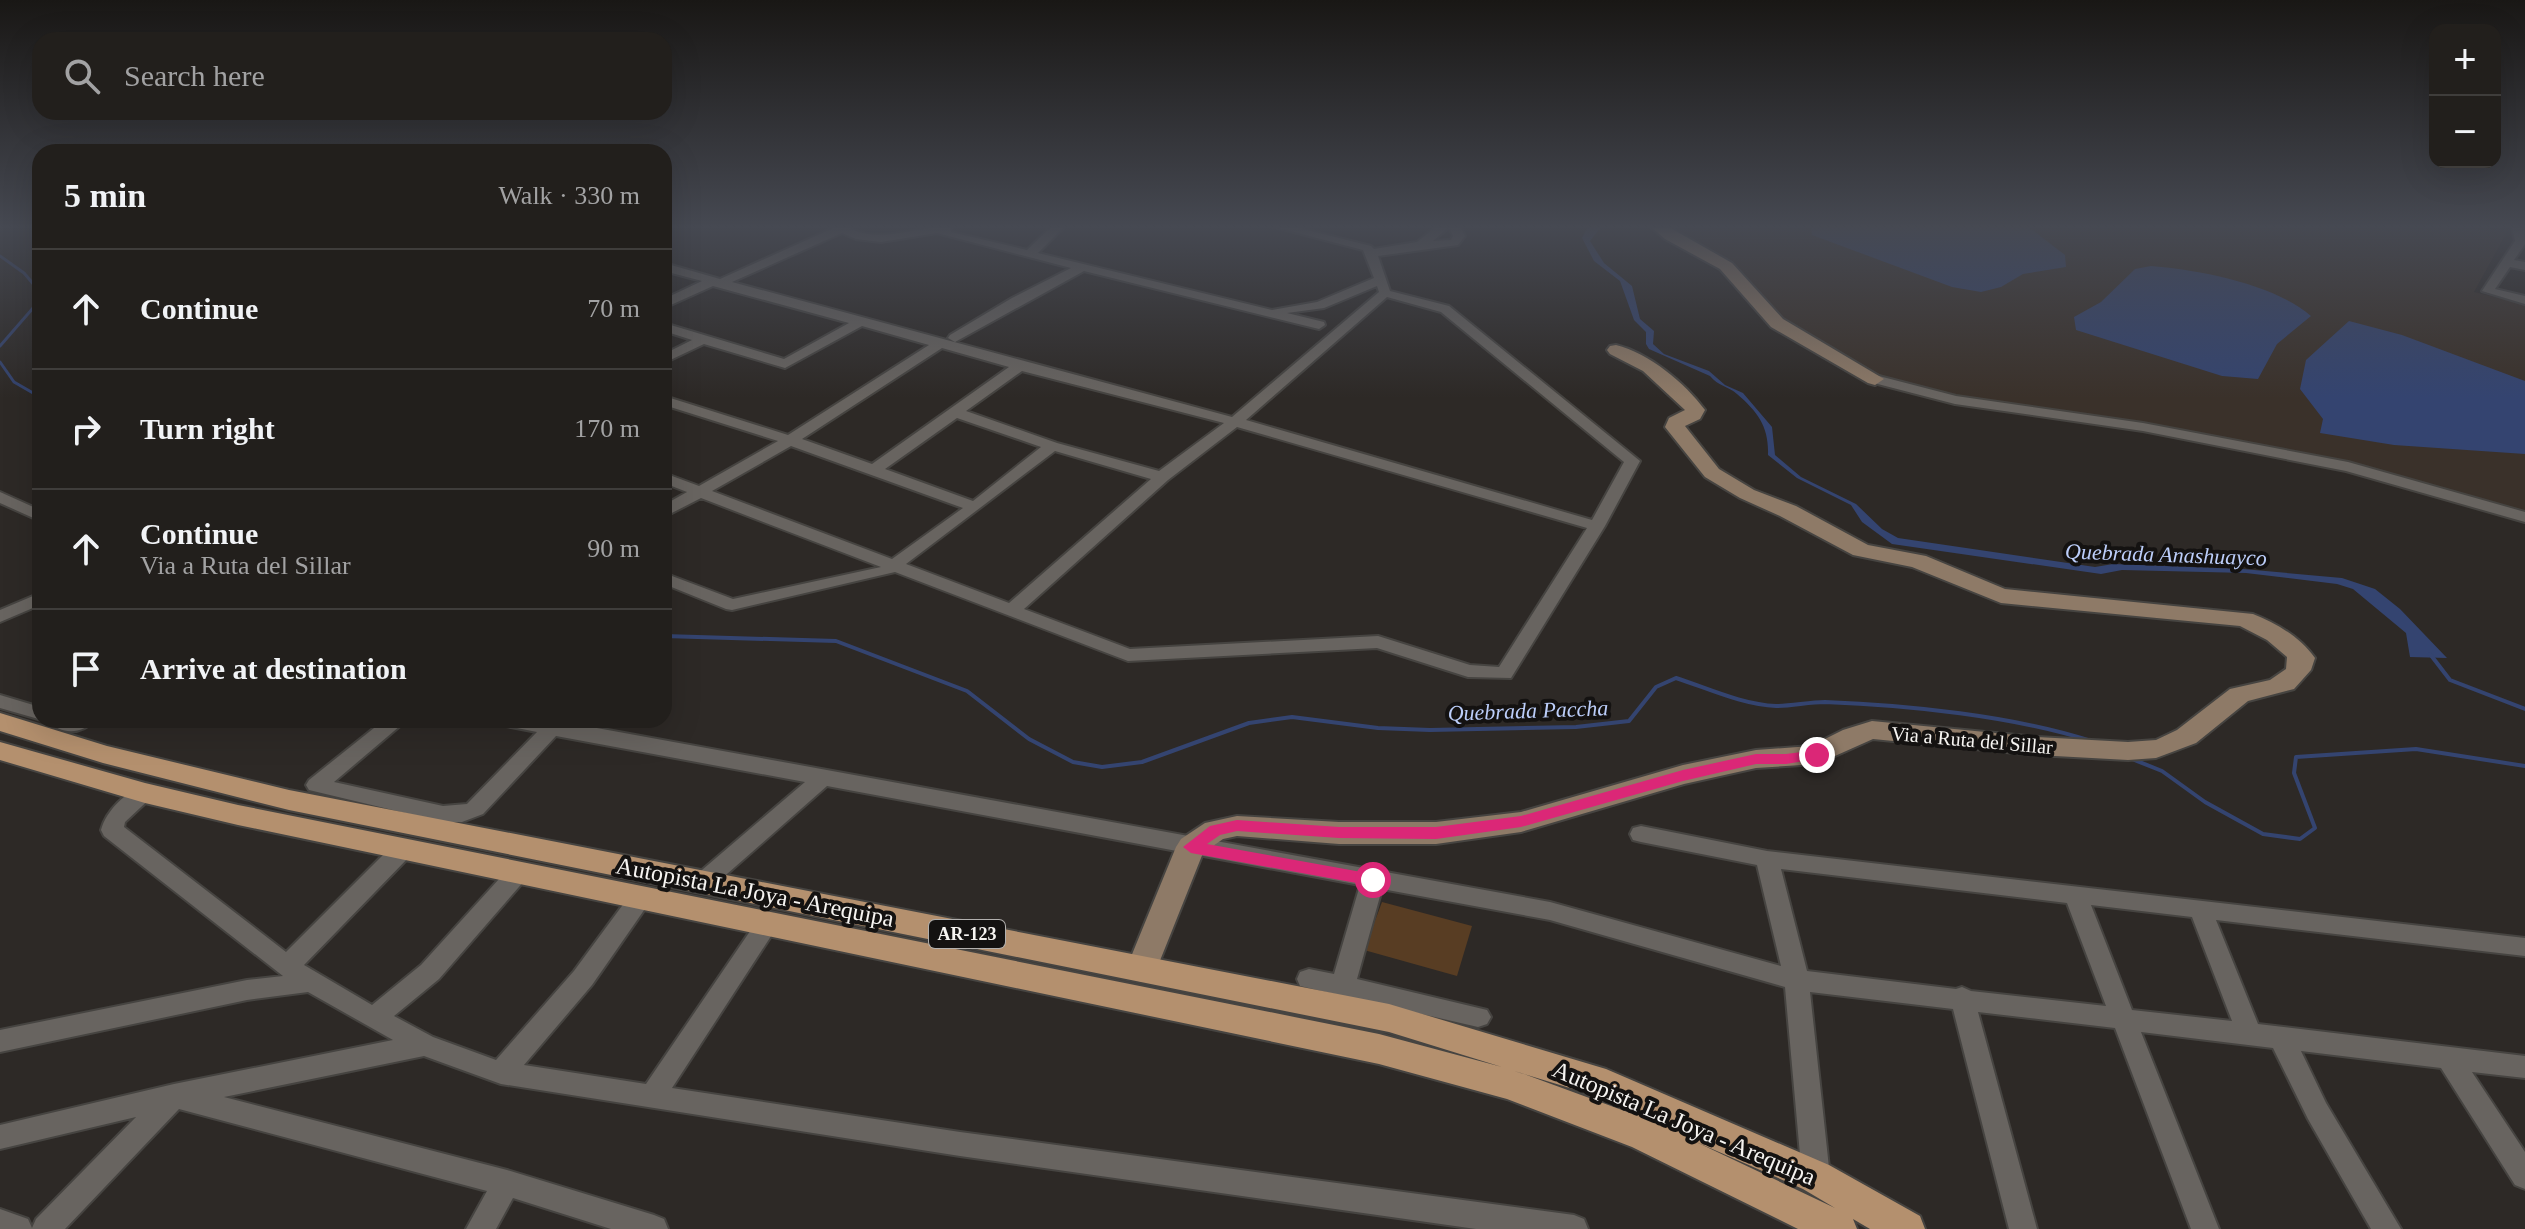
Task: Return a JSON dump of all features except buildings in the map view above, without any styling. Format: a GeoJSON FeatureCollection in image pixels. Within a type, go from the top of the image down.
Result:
{"type":"FeatureCollection","features":[{"type":"Feature","properties":{"kind":"main road","name":"Autopista La Joya - Arequipa"},"geometry":{"type":"LineString","coordinates":[[0,722],[52,740],[224,786],[435,821],[703,882],[1389,1018],[1594,1080],[1816,1177],[1906,1229]]}},
{"type":"Feature","properties":{"kind":"main road","name":"Autopista La Joya - Arequipa"},"geometry":{"type":"LineString","coordinates":[[0,751],[145,793],[402,850],[1364,1046],[1509,1084],[1645,1135],[1838,1229]]}},
{"type":"Feature","properties":{"kind":"street"},"geometry":{"type":"LineString","coordinates":[[672,301],[714,283]]}},
{"type":"Feature","properties":{"kind":"street"},"geometry":{"type":"LineString","coordinates":[[716,283],[860,322],[1109,379]]}},
{"type":"Feature","properties":{"kind":"street"},"geometry":{"type":"LineString","coordinates":[[758,283],[1020,366],[1235,422],[1597,526]]}},
{"type":"Feature","properties":{"kind":"street"},"geometry":{"type":"LineString","coordinates":[[672,507],[790,440],[947,341],[1051,283]]}},
{"type":"Feature","properties":{"kind":"street"},"geometry":{"type":"LineString","coordinates":[[1152,283],[1319,325]]}},
{"type":"Feature","properties":{"kind":"street"},"geometry":{"type":"LineString","coordinates":[[1742,283],[1777,323],[1875,379],[1955,400],[2158,429],[2348,467],[2525,517]]}},
{"type":"Feature","properties":{"kind":"street"},"geometry":{"type":"LineString","coordinates":[[2492,283],[2488,291],[2525,300]]}},
{"type":"Feature","properties":{"kind":"street"},"geometry":{"type":"LineString","coordinates":[[1011,611],[1162,477],[1235,422],[1383,287]]}},
{"type":"Feature","properties":{"kind":"street"},"geometry":{"type":"LineString","coordinates":[[672,481],[1128,655],[1378,642],[1468,671],[1504,674],[1597,526],[1632,461],[1445,309],[1383,287],[1320,305],[1267,313]]}},
{"type":"Feature","properties":{"kind":"street"},"geometry":{"type":"LineString","coordinates":[[672,329],[785,364],[860,322]]}},
{"type":"Feature","properties":{"kind":"street"},"geometry":{"type":"LineString","coordinates":[[672,355],[703,339]]}},
{"type":"Feature","properties":{"kind":"street","name":"Via a Ruta del Sillar"},"geometry":{"type":"LineString","coordinates":[[1191,847],[1215,830],[1237,826],[1339,833],[1436,833],[1521,822],[1756,759],[1817,755],[1852,736],[1872,730],[2030,747],[2143,751],[2166,747],[2190,736],[2238,696],[2279,689],[2301,667],[2302,658],[2261,625],[2221,615],[2106,608],[2001,596],[1918,561],[1848,545],[1712,473],[1675,427],[1676,422],[1693,415],[1695,410],[1649,367],[1616,350]]}},
{"type":"Feature","properties":{"kind":"street"},"geometry":{"type":"LineString","coordinates":[[873,471],[1020,366]]}},
{"type":"Feature","properties":{"kind":"street"},"geometry":{"type":"LineString","coordinates":[[672,403],[790,440],[975,507]]}},
{"type":"Feature","properties":{"kind":"street"},"geometry":{"type":"LineString","coordinates":[[956,413],[1052,446],[1162,477]]}},
{"type":"Feature","properties":{"kind":"street"},"geometry":{"type":"LineString","coordinates":[[672,581],[732,605],[886,571],[975,507],[1052,446]]}},
{"type":"Feature","properties":{"kind":"street"},"geometry":{"type":"LineString","coordinates":[[0,497],[32,512]]}},
{"type":"Feature","properties":{"kind":"street"},"geometry":{"type":"LineString","coordinates":[[0,617],[32,604]]}},
{"type":"Feature","properties":{"kind":"street"},"geometry":{"type":"LineString","coordinates":[[0,701],[32,711]]}},
{"type":"Feature","properties":{"kind":"street"},"geometry":{"type":"LineString","coordinates":[[387,728],[316,785],[435,821],[475,809],[552,728]]}},
{"type":"Feature","properties":{"kind":"street"},"geometry":{"type":"LineString","coordinates":[[558,728],[821,779],[1550,911],[1797,980],[1962,997],[2525,1067]]}},
{"type":"Feature","properties":{"kind":"street"},"geometry":{"type":"LineString","coordinates":[[703,882],[821,779]]}},
{"type":"Feature","properties":{"kind":"street"},"geometry":{"type":"LineString","coordinates":[[145,793],[115,818],[112,830],[312,982],[424,1045],[501,1073],[651,1098],[1574,1229]]}},
{"type":"Feature","properties":{"kind":"street"},"geometry":{"type":"LineString","coordinates":[[1641,834],[1767,859],[2525,947]]}},
{"type":"Feature","properties":{"kind":"street"},"geometry":{"type":"LineString","coordinates":[[1142,969],[1191,847]]}},
{"type":"Feature","properties":{"kind":"street"},"geometry":{"type":"LineString","coordinates":[[287,966],[402,850]]}},
{"type":"Feature","properties":{"kind":"street"},"geometry":{"type":"LineString","coordinates":[[1767,859],[1797,980],[1816,1177]]}},
{"type":"Feature","properties":{"kind":"street"},"geometry":{"type":"LineString","coordinates":[[373,1019],[430,972],[517,874]]}},
{"type":"Feature","properties":{"kind":"street"},"geometry":{"type":"LineString","coordinates":[[1343,986],[1373,880]]}},
{"type":"Feature","properties":{"kind":"street"},"geometry":{"type":"LineString","coordinates":[[2075,894],[2205,1229]]}},
{"type":"Feature","properties":{"kind":"street"},"geometry":{"type":"LineString","coordinates":[[501,1073],[583,978],[641,897]]}},
{"type":"Feature","properties":{"kind":"street"},"geometry":{"type":"LineString","coordinates":[[2200,908],[2249,1033]]}},
{"type":"Feature","properties":{"kind":"street"},"geometry":{"type":"LineString","coordinates":[[651,1098],[767,924]]}},
{"type":"Feature","properties":{"kind":"street"},"geometry":{"type":"LineString","coordinates":[[1309,979],[1478,1017]]}},
{"type":"Feature","properties":{"kind":"street"},"geometry":{"type":"LineString","coordinates":[[0,1041],[247,990],[312,982]]}},
{"type":"Feature","properties":{"kind":"street"},"geometry":{"type":"LineString","coordinates":[[1962,997],[2023,1229]]}},
{"type":"Feature","properties":{"kind":"street"},"geometry":{"type":"LineString","coordinates":[[2281,1037],[2317,1111],[2387,1229]]}},
{"type":"Feature","properties":{"kind":"street"},"geometry":{"type":"LineString","coordinates":[[0,1137],[174,1096],[424,1045]]}},
{"type":"Feature","properties":{"kind":"street"},"geometry":{"type":"LineString","coordinates":[[2448,1057],[2525,1176]]}},
{"type":"Feature","properties":{"kind":"street"},"geometry":{"type":"LineString","coordinates":[[174,1096],[507,1183],[654,1229]]}},
{"type":"Feature","properties":{"kind":"street"},"geometry":{"type":"LineString","coordinates":[[46,1229],[174,1096]]}},
{"type":"Feature","properties":{"kind":"street"},"geometry":{"type":"LineString","coordinates":[[480,1229],[507,1183]]}},
{"type":"Feature","properties":{"kind":"street"},"geometry":{"type":"LineString","coordinates":[[0,1223],[18,1229]]}},
{"type":"Feature","properties":{"kind":"shaded area"},"geometry":{"type":"Polygon","coordinates":[[[1751,283],[2479,283],[2474,292],[2525,304],[2525,511],[2349,464],[1891,381],[1863,371],[1781,320],[1751,283]]]}},
{"type":"Feature","properties":{"kind":"shaded area"},"geometry":{"type":"Polygon","coordinates":[[[1382,902],[1472,926],[1457,976],[1364,950],[1382,902]]]}},
{"type":"Feature","properties":{"kind":"water"},"geometry":{"type":"Polygon","coordinates":[[[1621,283],[1632,286],[1640,319],[1654,331],[1653,344],[1664,354],[1709,371],[1725,385],[1743,393],[1772,427],[1775,455],[1801,477],[1856,504],[1882,529],[1898,538],[2095,567],[2113,564],[2243,569],[2342,578],[2375,589],[2400,609],[2447,658],[2410,657],[2406,633],[2353,589],[2337,584],[2246,573],[2122,570],[2101,574],[1892,544],[1862,522],[1851,505],[1797,478],[1768,455],[1767,436],[1751,407],[1710,376],[1649,349],[1646,332],[1634,320],[1621,283]]]}},
{"type":"Feature","properties":{"kind":"water"},"geometry":{"type":"Polygon","coordinates":[[[1942,283],[2007,283],[1981,292],[1942,283]]]}},
{"type":"Feature","properties":{"kind":"water"},"geometry":{"type":"Polygon","coordinates":[[[2120,283],[2246,283],[2277,295],[2311,316],[2277,344],[2258,379],[2222,376],[2076,330],[2074,317],[2101,302],[2120,283]]]}},
{"type":"Feature","properties":{"kind":"water"},"geometry":{"type":"Polygon","coordinates":[[[2349,321],[2402,335],[2525,381],[2525,454],[2394,445],[2320,433],[2323,419],[2300,389],[2306,360],[2349,321]]]}},
{"type":"Feature","properties":{"kind":"waterway","name":"Quebrada Paccha"},"geometry":{"type":"LineString","coordinates":[[0,346],[32,309]]}},
{"type":"Feature","properties":{"kind":"waterway","name":"Quebrada Paccha"},"geometry":{"type":"LineString","coordinates":[[0,362],[14,382],[32,392]]}},
{"type":"Feature","properties":{"kind":"waterway","name":"Quebrada Paccha"},"geometry":{"type":"LineString","coordinates":[[672,636],[836,641],[967,691],[1029,739],[1073,762],[1102,767],[1142,762],[1249,723],[1292,717],[1378,728],[1430,730],[1576,727],[1629,721],[1656,687],[1676,678],[1764,705],[1825,702],[1925,709],[1995,718],[2091,741]]}},
{"type":"Feature","properties":{"kind":"waterway","name":"Quebrada Anashuayco"},"geometry":{"type":"LineString","coordinates":[[2430,654],[2450,680],[2525,709]]}},
{"type":"Feature","properties":{"kind":"waterway","name":"Quebrada Paccha"},"geometry":{"type":"LineString","coordinates":[[2132,759],[2162,771],[2205,802],[2263,834],[2300,839],[2315,828],[2294,773],[2296,757],[2416,749],[2525,766]]}},
{"type":"Feature","properties":{"kind":"route"},"geometry":{"type":"LineString","coordinates":[[1373,880],[1191,847],[1215,830],[1237,826],[1339,833],[1436,833],[1521,822],[1683,775],[1756,759],[1817,755]]}}]}
